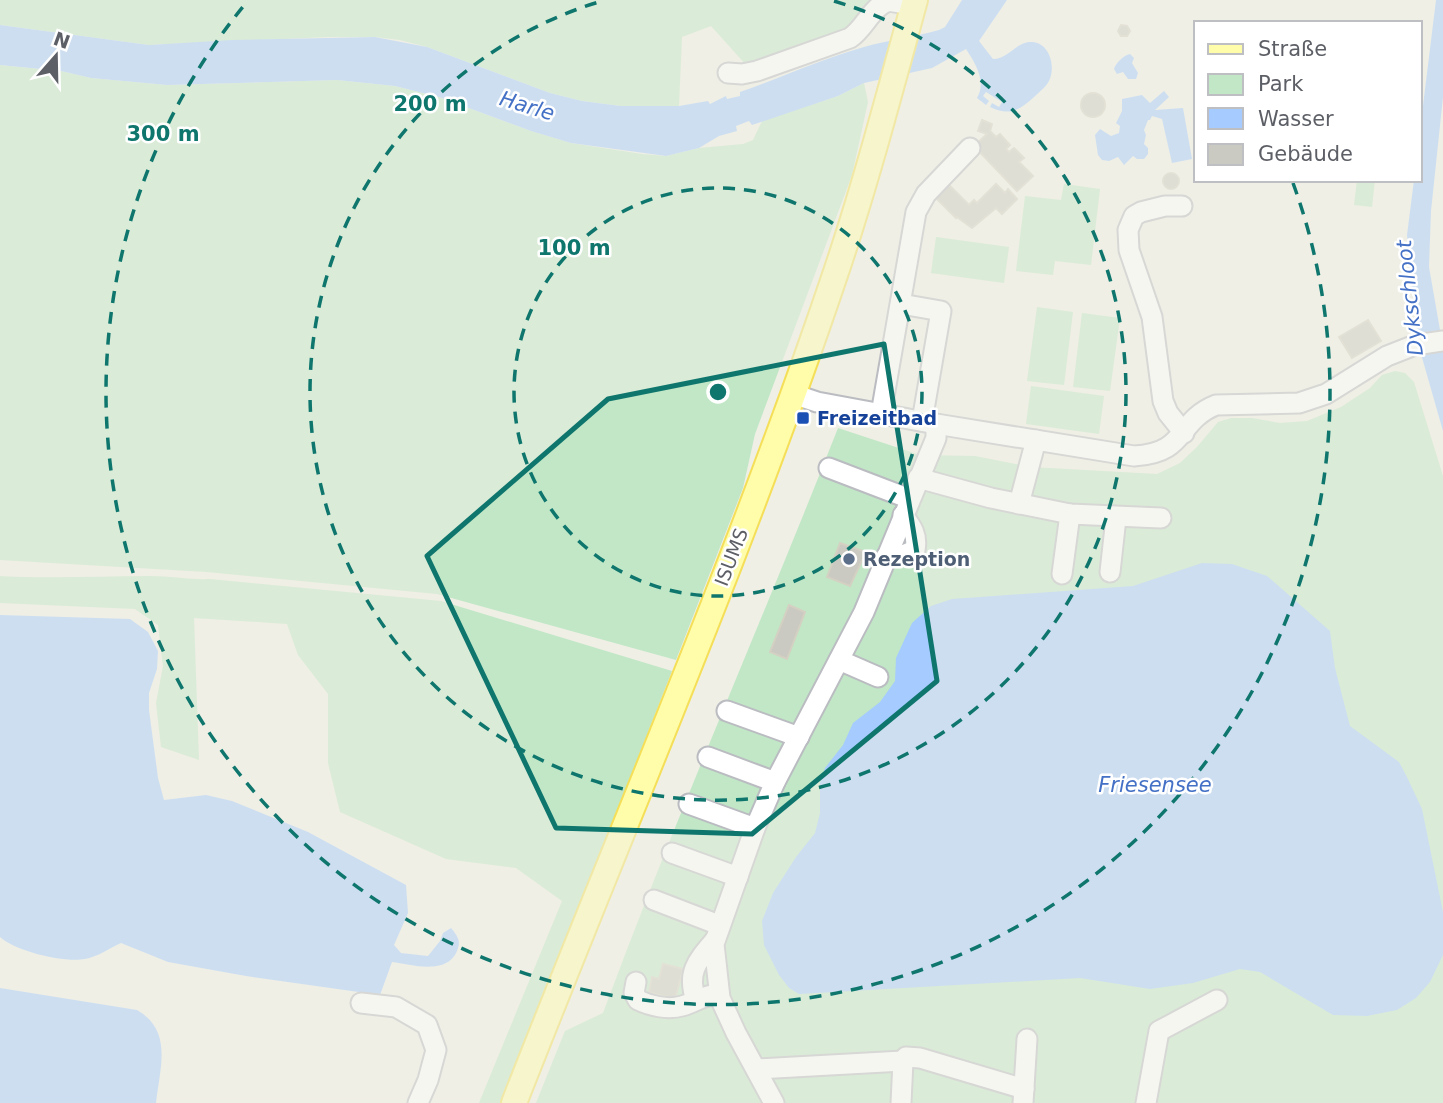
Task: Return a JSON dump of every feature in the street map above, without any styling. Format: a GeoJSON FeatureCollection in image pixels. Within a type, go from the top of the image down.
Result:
{"type":"FeatureCollection","features":[{"type":"Feature","properties":{"kind":"main road","name":"ISUMS"},"geometry":{"type":"LineString","coordinates":[[514,1103],[673,708],[793,394],[837,270],[913,8]]}},
{"type":"Feature","properties":{"kind":"lane"},"geometry":{"type":"LineString","coordinates":[[728,73],[757,71],[850,38],[856,34],[872,11],[888,1],[913,8]]}},
{"type":"Feature","properties":{"kind":"lane"},"geometry":{"type":"LineString","coordinates":[[881,414],[916,212],[920,202],[970,148]]}},
{"type":"Feature","properties":{"kind":"lane"},"geometry":{"type":"LineString","coordinates":[[1182,206],[1165,206],[1141,212],[1131,222],[1127,239],[1152,317],[1163,401],[1168,413],[1184,433]]}},
{"type":"Feature","properties":{"kind":"lane"},"geometry":{"type":"LineString","coordinates":[[696,1000],[691,982],[693,971],[718,932],[755,828],[775,782],[864,612],[936,438],[929,423],[941,311],[901,304]]}},
{"type":"Feature","properties":{"kind":"lane"},"geometry":{"type":"LineString","coordinates":[[793,394],[817,402],[929,423],[1135,456],[1161,453],[1173,445],[1194,418],[1216,405],[1285,405],[1314,399],[1387,356],[1415,345],[1443,341]]}},
{"type":"Feature","properties":{"kind":"lane"},"geometry":{"type":"LineString","coordinates":[[1019,504],[1036,440]]}},
{"type":"Feature","properties":{"kind":"lane"},"geometry":{"type":"LineString","coordinates":[[830,468],[906,507]]}},
{"type":"Feature","properties":{"kind":"lane"},"geometry":{"type":"LineString","coordinates":[[918,478],[1070,514],[1161,518]]}},
{"type":"Feature","properties":{"kind":"lane"},"geometry":{"type":"LineString","coordinates":[[1062,575],[1070,514]]}},
{"type":"Feature","properties":{"kind":"lane"},"geometry":{"type":"LineString","coordinates":[[1110,572],[1116,517]]}},
{"type":"Feature","properties":{"kind":"lane"},"geometry":{"type":"LineString","coordinates":[[839,660],[878,677]]}},
{"type":"Feature","properties":{"kind":"lane"},"geometry":{"type":"LineString","coordinates":[[727,710],[799,737]]}},
{"type":"Feature","properties":{"kind":"lane"},"geometry":{"type":"LineString","coordinates":[[708,757],[775,782]]}},
{"type":"Feature","properties":{"kind":"lane"},"geometry":{"type":"LineString","coordinates":[[689,804],[755,828]]}},
{"type":"Feature","properties":{"kind":"lane"},"geometry":{"type":"LineString","coordinates":[[672,853],[738,877]]}},
{"type":"Feature","properties":{"kind":"lane"},"geometry":{"type":"LineString","coordinates":[[654,900],[718,932]]}},
{"type":"Feature","properties":{"kind":"lane"},"geometry":{"type":"LineString","coordinates":[[718,932],[715,972],[719,994],[736,1033],[774,1103]]}},
{"type":"Feature","properties":{"kind":"lane"},"geometry":{"type":"LineString","coordinates":[[636,982],[634,993],[638,1000],[645,1004],[672,1008],[703,996],[719,994]]}},
{"type":"Feature","properties":{"kind":"lane"},"geometry":{"type":"LineString","coordinates":[[1146,1103],[1159,1031],[1217,1000]]}},
{"type":"Feature","properties":{"kind":"lane"},"geometry":{"type":"LineString","coordinates":[[361,1003],[396,1007],[427,1025],[436,1050],[418,1103]]}},
{"type":"Feature","properties":{"kind":"lane"},"geometry":{"type":"LineString","coordinates":[[757,1069],[920,1058],[1023,1096],[1027,1039]]}},
{"type":"Feature","properties":{"kind":"lane"},"geometry":{"type":"LineString","coordinates":[[901,1103],[902,1061]]}},
{"type":"Feature","properties":{"kind":"highlighted area"},"geometry":{"type":"Polygon","coordinates":[[[884,344],[937,681],[752,834],[556,828],[427,556],[608,399],[884,344]]]}},
{"type":"Feature","properties":{"kind":"green space"},"geometry":{"type":"Polygon","coordinates":[[[0,0],[878,0],[844,34],[748,67],[711,26],[682,37],[679,106],[621,106],[582,101],[550,93],[427,47],[400,40],[329,37],[149,45],[0,25],[0,0]]]}},
{"type":"Feature","properties":{"kind":"green space"},"geometry":{"type":"Polygon","coordinates":[[[0,65],[167,85],[337,80],[395,86],[439,97],[571,143],[666,156],[699,148],[743,144],[753,140],[762,121],[838,96],[864,83],[868,102],[852,175],[755,434],[743,488],[676,660],[437,594],[207,572],[0,560],[0,65]]]}},
{"type":"Feature","properties":{"kind":"green space"},"geometry":{"type":"Polygon","coordinates":[[[1357,182],[1375,182],[1372,207],[1354,205],[1357,182]]]}},
{"type":"Feature","properties":{"kind":"green space"},"geometry":{"type":"Polygon","coordinates":[[[1064,184],[1100,189],[1091,265],[1055,261],[1053,275],[1016,271],[1025,196],[1061,200],[1064,184]]]}},
{"type":"Feature","properties":{"kind":"green space"},"geometry":{"type":"Polygon","coordinates":[[[936,237],[1009,247],[1004,283],[931,273],[936,237]]]}},
{"type":"Feature","properties":{"kind":"green space"},"geometry":{"type":"Polygon","coordinates":[[[1037,307],[1073,312],[1064,385],[1027,381],[1037,307]]]}},
{"type":"Feature","properties":{"kind":"green space"},"geometry":{"type":"Polygon","coordinates":[[[1082,313],[1120,318],[1110,391],[1073,387],[1082,313]]]}},
{"type":"Feature","properties":{"kind":"green space"},"geometry":{"type":"Polygon","coordinates":[[[1395,371],[1405,373],[1414,382],[1443,476],[1443,1103],[536,1103],[565,1031],[603,1013],[838,428],[920,455],[975,456],[1031,467],[1157,474],[1180,463],[1218,422],[1231,418],[1252,418],[1280,423],[1307,421],[1341,407],[1370,388],[1382,375],[1395,371]]]}},
{"type":"Feature","properties":{"kind":"green space"},"geometry":{"type":"Polygon","coordinates":[[[1031,386],[1104,396],[1099,434],[1026,424],[1031,386]]]}},
{"type":"Feature","properties":{"kind":"green space"},"geometry":{"type":"Polygon","coordinates":[[[0,576],[151,576],[210,579],[441,601],[672,671],[503,1103],[479,1103],[562,901],[516,868],[446,859],[340,812],[328,763],[328,694],[298,655],[287,624],[194,618],[199,760],[161,747],[156,703],[163,666],[158,625],[135,609],[0,603],[0,576]]]}},
{"type":"Feature","properties":{"kind":"water","name":"Harle"},"geometry":{"type":"Polygon","coordinates":[[[962,0],[1007,0],[979,41],[993,59],[1004,56],[1026,42],[1038,43],[1047,51],[1052,69],[1049,81],[1018,109],[1003,111],[990,107],[992,103],[999,107],[1002,102],[986,92],[983,96],[989,101],[986,105],[977,98],[980,79],[966,49],[932,68],[864,83],[838,96],[752,125],[749,121],[736,126],[737,131],[719,136],[699,148],[666,156],[571,143],[439,97],[395,86],[337,80],[167,85],[0,65],[0,25],[149,45],[375,37],[427,47],[550,93],[582,101],[621,106],[679,106],[708,101],[710,104],[726,96],[727,99],[740,96],[740,92],[848,52],[939,30],[945,27],[962,0]]]}},
{"type":"Feature","properties":{"kind":"water"},"geometry":{"type":"Polygon","coordinates":[[[1436,0],[1443,0],[1443,97],[1431,211],[1429,267],[1443,347],[1443,431],[1421,354],[1407,235],[1414,182],[1422,182],[1422,114],[1436,0]]]}},
{"type":"Feature","properties":{"kind":"water"},"geometry":{"type":"Polygon","coordinates":[[[1130,54],[1134,58],[1132,63],[1138,73],[1136,79],[1128,79],[1123,72],[1117,74],[1114,69],[1120,60],[1130,54]]]}},
{"type":"Feature","properties":{"kind":"water"},"geometry":{"type":"Polygon","coordinates":[[[1164,91],[1169,97],[1155,110],[1183,108],[1192,159],[1172,163],[1162,119],[1152,116],[1144,130],[1144,144],[1148,148],[1148,154],[1144,159],[1133,156],[1124,165],[1118,157],[1109,161],[1102,160],[1098,155],[1095,135],[1100,129],[1111,136],[1119,133],[1120,126],[1116,123],[1122,111],[1122,99],[1142,95],[1150,103],[1164,91]]]}},
{"type":"Feature","properties":{"kind":"water","name":"Friesensee"},"geometry":{"type":"Polygon","coordinates":[[[1202,563],[1232,564],[1267,576],[1330,631],[1335,668],[1350,726],[1399,762],[1407,777],[1422,809],[1443,912],[1443,955],[1430,982],[1416,998],[1397,1010],[1367,1016],[1333,1015],[1260,972],[1240,969],[1193,983],[1150,989],[1080,978],[799,994],[789,988],[779,975],[764,945],[762,921],[773,893],[815,833],[820,813],[820,783],[825,768],[843,745],[853,723],[880,702],[895,681],[896,658],[912,623],[931,606],[952,599],[1133,586],[1202,563]]]}},
{"type":"Feature","properties":{"kind":"water"},"geometry":{"type":"Polygon","coordinates":[[[0,615],[130,619],[148,632],[158,651],[157,669],[149,693],[149,710],[158,778],[164,800],[206,795],[232,801],[308,832],[406,885],[408,913],[394,945],[401,953],[428,956],[443,933],[451,928],[459,942],[454,957],[439,966],[430,967],[392,962],[380,995],[168,962],[121,943],[94,956],[76,960],[28,951],[0,937],[0,615]]]}},
{"type":"Feature","properties":{"kind":"water"},"geometry":{"type":"Polygon","coordinates":[[[0,988],[137,1010],[156,1028],[160,1039],[162,1051],[156,1103],[0,1103],[0,988]]]}},
{"type":"Feature","properties":{"kind":"building"},"geometry":{"type":"Polygon","coordinates":[[[1121,25],[1127,26],[1130,31],[1127,36],[1121,36],[1118,31],[1121,25]]]}},
{"type":"Feature","properties":{"kind":"building"},"geometry":{"type":"Polygon","coordinates":[[[1093,93],[1101,97],[1105,105],[1101,113],[1093,117],[1085,113],[1081,105],[1085,97],[1093,93]]]}},
{"type":"Feature","properties":{"kind":"building"},"geometry":{"type":"Polygon","coordinates":[[[982,120],[992,124],[990,131],[996,137],[1000,134],[1010,145],[1006,149],[1009,152],[1014,148],[1024,158],[1019,162],[1033,176],[1017,191],[974,146],[987,134],[978,131],[982,120]]]}},
{"type":"Feature","properties":{"kind":"building"},"geometry":{"type":"Polygon","coordinates":[[[1171,173],[1177,175],[1177,187],[1171,189],[1165,187],[1163,181],[1165,175],[1171,173]]]}},
{"type":"Feature","properties":{"kind":"building"},"geometry":{"type":"Polygon","coordinates":[[[996,184],[1005,193],[1008,189],[1017,199],[1002,214],[996,208],[972,228],[956,218],[936,198],[949,185],[969,205],[974,200],[977,203],[996,184]]]}},
{"type":"Feature","properties":{"kind":"building"},"geometry":{"type":"Polygon","coordinates":[[[1368,320],[1381,341],[1352,358],[1339,337],[1368,320]]]}},
{"type":"Feature","properties":{"kind":"building","name":"Rezeption"},"geometry":{"type":"Polygon","coordinates":[[[840,543],[866,552],[850,586],[827,577],[840,543]]]}},
{"type":"Feature","properties":{"kind":"building"},"geometry":{"type":"Polygon","coordinates":[[[789,605],[805,612],[787,659],[770,652],[789,605]]]}},
{"type":"Feature","properties":{"kind":"building"},"geometry":{"type":"Polygon","coordinates":[[[663,964],[683,969],[675,999],[649,992],[652,977],[659,979],[663,964]]]}},
{"type":"Feature","properties":{"kind":"place","name":"Freizeitbad"},"geometry":{"type":"Point","coordinates":[803,418]}},
{"type":"Feature","properties":{"kind":"place","name":"Rezeption"},"geometry":{"type":"Point","coordinates":[849,559]}},
{"type":"Feature","properties":{"kind":"water label","name":"Dykschloot"},"geometry":{"type":"Point","coordinates":[1410,298]}}]}
